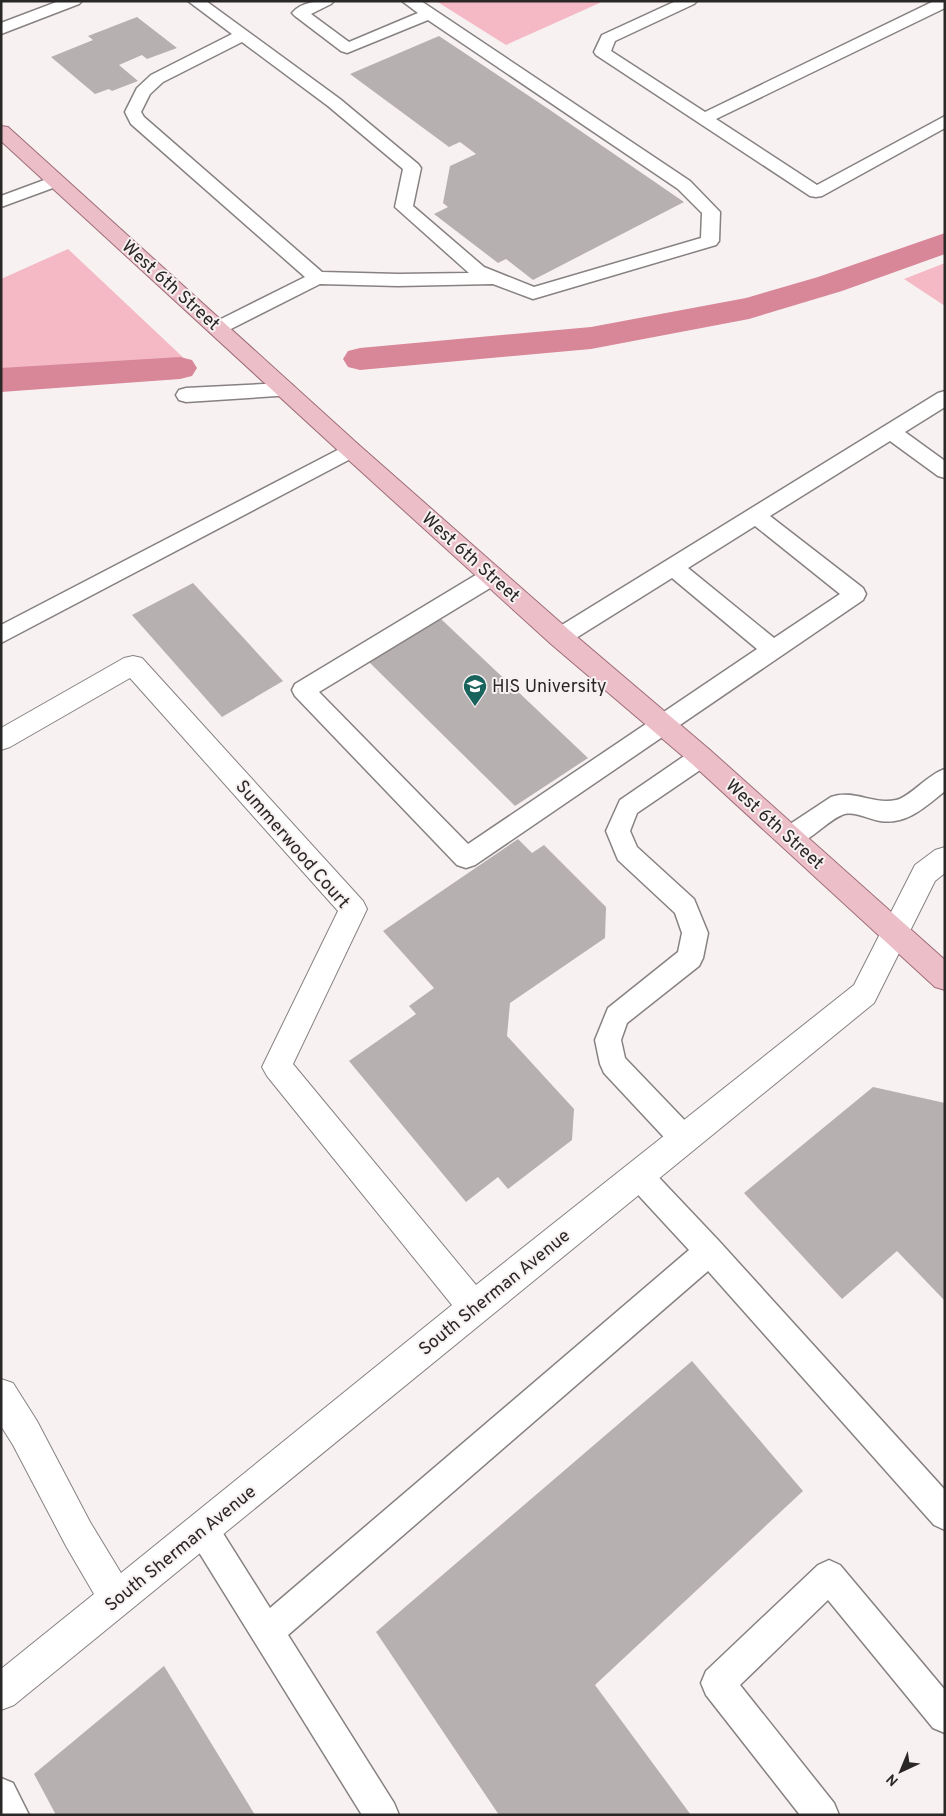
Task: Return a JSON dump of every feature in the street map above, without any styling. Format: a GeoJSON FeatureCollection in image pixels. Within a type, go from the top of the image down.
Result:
{"type":"FeatureCollection","features":[{"type":"Feature","properties":{"kind":"main road","name":"West 6th Street"},"geometry":{"type":"LineString","coordinates":[[1,131],[284,390],[560,637],[701,757],[945,978]]}},
{"type":"Feature","properties":{"kind":"street","name":"Summerwood Court"},"geometry":{"type":"LineString","coordinates":[[1,740],[133,665],[353,909],[277,1067],[474,1307]]}},
{"type":"Feature","properties":{"kind":"street","name":"South Sherman Avenue"},"geometry":{"type":"LineString","coordinates":[[1,1692],[203,1530],[474,1307],[864,994],[926,873],[945,858]]}},
{"type":"Feature","properties":{"kind":"street"},"geometry":{"type":"LineString","coordinates":[[1,1394],[25,1433],[78,1534],[117,1599]]}},
{"type":"Feature","properties":{"kind":"lane"},"geometry":{"type":"LineString","coordinates":[[1,29],[74,1]]}},
{"type":"Feature","properties":{"kind":"lane"},"geometry":{"type":"LineString","coordinates":[[196,1],[380,140],[412,168],[404,207],[478,271],[492,278],[533,293],[710,241],[711,212],[684,185],[410,1]]}},
{"type":"Feature","properties":{"kind":"lane"},"geometry":{"type":"LineString","coordinates":[[326,1],[300,13],[347,48],[429,14]]}},
{"type":"Feature","properties":{"kind":"lane"},"geometry":{"type":"LineString","coordinates":[[689,1],[608,38],[602,52],[816,192],[945,121]]}},
{"type":"Feature","properties":{"kind":"lane"},"geometry":{"type":"LineString","coordinates":[[704,119],[945,2]]}},
{"type":"Feature","properties":{"kind":"lane"},"geometry":{"type":"LineString","coordinates":[[243,35],[193,61],[159,75],[138,97],[133,112],[137,120],[317,278]]}},
{"type":"Feature","properties":{"kind":"lane"},"geometry":{"type":"LineString","coordinates":[[1,202],[55,181]]}},
{"type":"Feature","properties":{"kind":"lane"},"geometry":{"type":"LineString","coordinates":[[218,328],[317,278],[398,280],[492,278]]}},
{"type":"Feature","properties":{"kind":"lane"},"geometry":{"type":"LineString","coordinates":[[186,396],[284,390]]}},
{"type":"Feature","properties":{"kind":"lane"},"geometry":{"type":"LineString","coordinates":[[560,637],[945,398]]}},
{"type":"Feature","properties":{"kind":"lane"},"geometry":{"type":"LineString","coordinates":[[891,432],[945,471]]}},
{"type":"Feature","properties":{"kind":"lane"},"geometry":{"type":"LineString","coordinates":[[1,635],[351,450]]}},
{"type":"Feature","properties":{"kind":"lane"},"geometry":{"type":"LineString","coordinates":[[492,576],[303,690],[466,858],[855,594],[756,516]]}},
{"type":"Feature","properties":{"kind":"lane"},"geometry":{"type":"LineString","coordinates":[[673,566],[773,650]]}},
{"type":"Feature","properties":{"kind":"lane"},"geometry":{"type":"LineString","coordinates":[[684,1139],[613,1064],[608,1040],[617,1016],[690,958],[695,933],[685,907],[627,853],[618,831],[628,807],[701,757]]}},
{"type":"Feature","properties":{"kind":"lane"},"geometry":{"type":"LineString","coordinates":[[790,837],[839,804],[859,805],[881,811],[902,810],[945,778]]}},
{"type":"Feature","properties":{"kind":"lane"},"geometry":{"type":"LineString","coordinates":[[639,1176],[709,1251],[945,1514]]}},
{"type":"Feature","properties":{"kind":"lane"},"geometry":{"type":"LineString","coordinates":[[267,1632],[709,1251]]}},
{"type":"Feature","properties":{"kind":"lane"},"geometry":{"type":"LineString","coordinates":[[203,1530],[382,1815]]}},
{"type":"Feature","properties":{"kind":"lane"},"geometry":{"type":"LineString","coordinates":[[822,1815],[718,1684],[828,1576],[945,1716]]}},
{"type":"Feature","properties":{"kind":"lane"},"geometry":{"type":"LineString","coordinates":[[1,1795],[12,1815]]}},
{"type":"Feature","properties":{"kind":"shaded area"},"geometry":{"type":"Polygon","coordinates":[[[436,1],[604,1],[506,45],[436,1]]]}},
{"type":"Feature","properties":{"kind":"shaded area"},"geometry":{"type":"Polygon","coordinates":[[[68,249],[188,362],[1,373],[1,279],[68,249]]]}},
{"type":"Feature","properties":{"kind":"shaded area"},"geometry":{"type":"Polygon","coordinates":[[[945,263],[945,306],[904,279],[945,263]]]}},
{"type":"Feature","properties":{"kind":"building"},"geometry":{"type":"Polygon","coordinates":[[[137,17],[177,48],[147,59],[142,55],[119,65],[138,81],[112,91],[109,89],[95,94],[51,57],[93,40],[88,36],[137,17]]]}},
{"type":"Feature","properties":{"kind":"building"},"geometry":{"type":"Polygon","coordinates":[[[439,36],[684,202],[533,280],[506,259],[498,263],[434,214],[448,207],[443,203],[450,166],[476,154],[460,142],[449,147],[350,74],[439,36]]]}},
{"type":"Feature","properties":{"kind":"building"},"geometry":{"type":"Polygon","coordinates":[[[193,583],[283,681],[222,717],[132,615],[193,583]]]}},
{"type":"Feature","properties":{"kind":"building"},"geometry":{"type":"Polygon","coordinates":[[[440,618],[588,758],[515,806],[368,661],[440,618]]]}},
{"type":"Feature","properties":{"kind":"building"},"geometry":{"type":"Polygon","coordinates":[[[518,839],[532,853],[544,845],[606,907],[605,938],[510,1003],[507,1036],[574,1109],[572,1140],[508,1189],[498,1177],[466,1202],[349,1061],[416,1014],[409,1006],[434,988],[383,931],[518,839]]]}},
{"type":"Feature","properties":{"kind":"building"},"geometry":{"type":"Polygon","coordinates":[[[873,1087],[945,1103],[945,1301],[897,1251],[842,1299],[744,1193],[873,1087]]]}},
{"type":"Feature","properties":{"kind":"building"},"geometry":{"type":"Polygon","coordinates":[[[692,1361],[803,1491],[595,1685],[691,1815],[499,1815],[376,1632],[692,1361]]]}},
{"type":"Feature","properties":{"kind":"building"},"geometry":{"type":"Polygon","coordinates":[[[164,1666],[255,1815],[56,1815],[34,1774],[164,1666]]]}},
{"type":"Feature","properties":{"kind":"waterway"},"geometry":{"type":"LineString","coordinates":[[360,359],[591,338],[749,308],[830,284],[945,243]]}},
{"type":"Feature","properties":{"kind":"waterway"},"geometry":{"type":"LineString","coordinates":[[1,380],[180,368]]}},
{"type":"Feature","properties":{"kind":"place","name":"HIS University"},"geometry":{"type":"Point","coordinates":[475,707]}}]}
